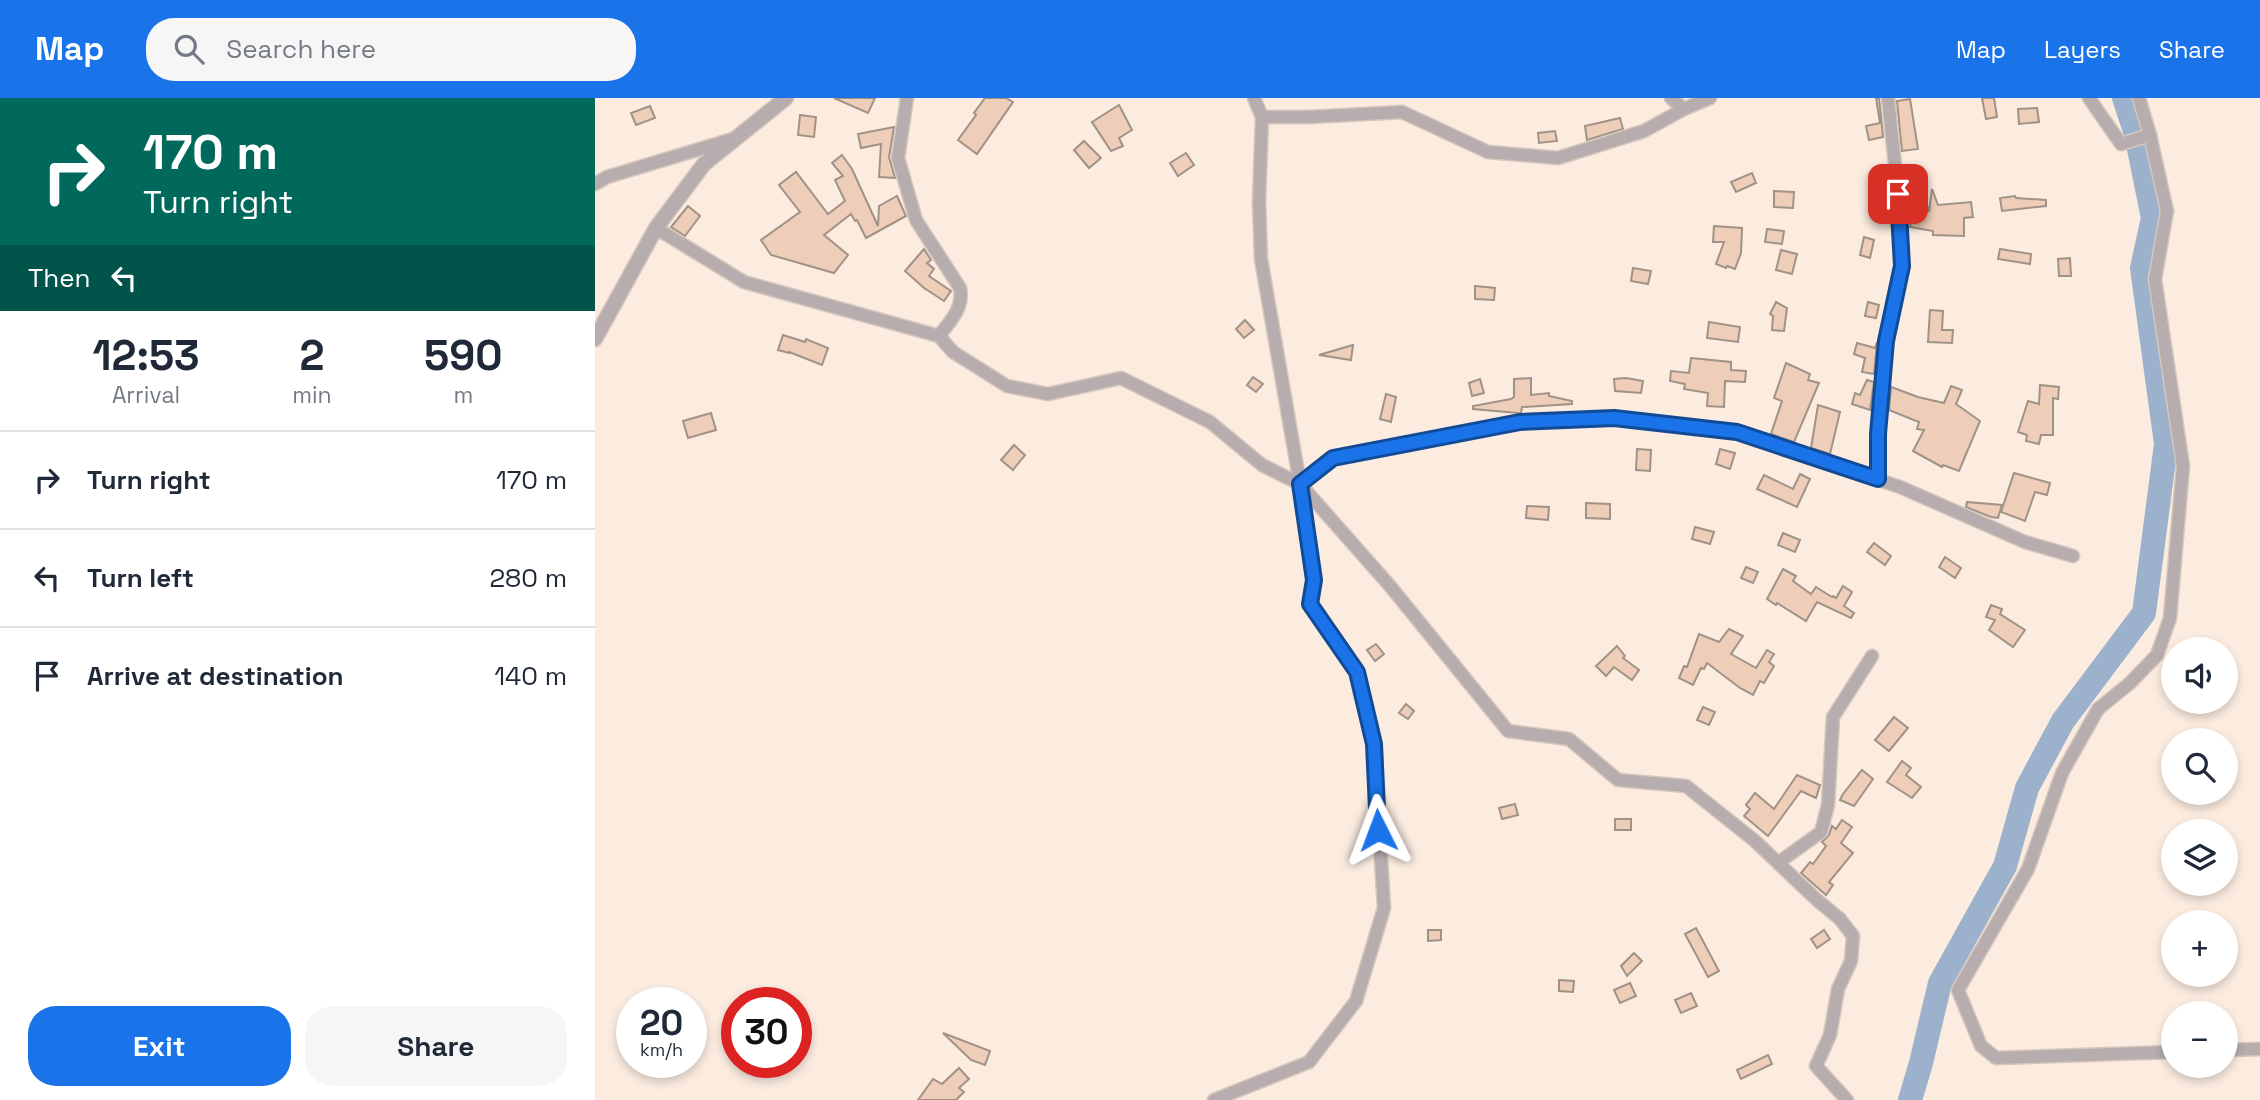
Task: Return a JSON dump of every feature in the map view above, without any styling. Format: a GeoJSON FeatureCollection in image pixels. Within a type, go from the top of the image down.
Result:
{"type":"FeatureCollection","features":[{"type":"Feature","properties":{"kind":"street"},"geometry":{"type":"LineString","coordinates":[[595,339],[656,228],[704,164],[786,98]]}},
{"type":"Feature","properties":{"kind":"street"},"geometry":{"type":"LineString","coordinates":[[907,98],[898,158],[916,220],[961,288],[959,310],[939,336]]}},
{"type":"Feature","properties":{"kind":"street"},"geometry":{"type":"LineString","coordinates":[[1214,1100],[1309,1062],[1356,1001],[1384,908],[1374,744],[1357,672],[1310,604],[1314,580],[1261,259],[1259,202],[1262,117],[1254,98]]}},
{"type":"Feature","properties":{"kind":"street"},"geometry":{"type":"LineString","coordinates":[[1671,98],[1684,109]]}},
{"type":"Feature","properties":{"kind":"street"},"geometry":{"type":"LineString","coordinates":[[1262,117],[1402,111],[1488,152],[1558,158],[1644,131],[1710,98]]}},
{"type":"Feature","properties":{"kind":"street"},"geometry":{"type":"LineString","coordinates":[[1878,479],[1878,434],[1886,341],[1902,266],[1888,98]]}},
{"type":"Feature","properties":{"kind":"street"},"geometry":{"type":"LineString","coordinates":[[2089,98],[2121,144],[2144,137]]}},
{"type":"Feature","properties":{"kind":"street"},"geometry":{"type":"LineString","coordinates":[[2139,98],[2144,137],[2167,211],[2155,279],[2183,466],[2170,618],[2157,655],[2098,709],[2062,773],[2028,869],[1958,990],[1981,1046],[1996,1058],[2161,1052]]}},
{"type":"Feature","properties":{"kind":"street"},"geometry":{"type":"LineString","coordinates":[[595,184],[607,177],[737,138]]}},
{"type":"Feature","properties":{"kind":"street"},"geometry":{"type":"LineString","coordinates":[[656,228],[744,282],[939,336],[953,352],[1007,386],[1048,394],[1121,378],[1210,422],[1262,465],[1300,484],[1390,586],[1508,731],[1569,739],[1618,780],[1686,786],[1755,841],[1840,919],[1853,936],[1851,961],[1838,989],[1830,1035],[1816,1066],[1847,1100]]}},
{"type":"Feature","properties":{"kind":"street"},"geometry":{"type":"LineString","coordinates":[[1300,484],[1333,458],[1520,422],[1614,418],[1737,432],[1900,487],[2025,542],[2073,556]]}},
{"type":"Feature","properties":{"kind":"street"},"geometry":{"type":"LineString","coordinates":[[1778,863],[1821,832],[1828,804],[1833,717],[1872,656]]}},
{"type":"Feature","properties":{"kind":"street"},"geometry":{"type":"LineString","coordinates":[[2238,1050],[2260,1049]]}},
{"type":"Feature","properties":{"kind":"building"},"geometry":{"type":"Polygon","coordinates":[[[834,98],[875,98],[868,113],[834,98]]]}},
{"type":"Feature","properties":{"kind":"building"},"geometry":{"type":"Polygon","coordinates":[[[985,98],[1006,98],[1013,102],[977,154],[958,140],[985,98]]]}},
{"type":"Feature","properties":{"kind":"building"},"geometry":{"type":"Polygon","coordinates":[[[1876,98],[1879,98],[1883,137],[1869,140],[1866,126],[1880,123],[1876,98]]]}},
{"type":"Feature","properties":{"kind":"building"},"geometry":{"type":"Polygon","coordinates":[[[1982,98],[1994,98],[1997,117],[1986,119],[1982,98]]]}},
{"type":"Feature","properties":{"kind":"building"},"geometry":{"type":"Polygon","coordinates":[[[1910,99],[1918,149],[1902,151],[1897,101],[1910,99]]]}},
{"type":"Feature","properties":{"kind":"building"},"geometry":{"type":"Polygon","coordinates":[[[1119,105],[1132,130],[1119,138],[1123,146],[1111,151],[1092,122],[1119,105]]]}},
{"type":"Feature","properties":{"kind":"building"},"geometry":{"type":"Polygon","coordinates":[[[650,106],[655,118],[636,125],[631,113],[650,106]]]}},
{"type":"Feature","properties":{"kind":"building"},"geometry":{"type":"Polygon","coordinates":[[[2037,108],[2039,122],[2019,124],[2018,109],[2037,108]]]}},
{"type":"Feature","properties":{"kind":"building"},"geometry":{"type":"Polygon","coordinates":[[[800,115],[816,117],[814,137],[798,135],[800,115]]]}},
{"type":"Feature","properties":{"kind":"building"},"geometry":{"type":"Polygon","coordinates":[[[1620,118],[1623,129],[1587,140],[1585,126],[1620,118]]]}},
{"type":"Feature","properties":{"kind":"building"},"geometry":{"type":"Polygon","coordinates":[[[894,127],[889,157],[895,178],[879,177],[881,144],[861,148],[858,134],[894,127]]]}},
{"type":"Feature","properties":{"kind":"building"},"geometry":{"type":"Polygon","coordinates":[[[1555,131],[1557,141],[1539,143],[1538,133],[1555,131]]]}},
{"type":"Feature","properties":{"kind":"building"},"geometry":{"type":"Polygon","coordinates":[[[1084,141],[1101,158],[1089,168],[1074,150],[1084,141]]]}},
{"type":"Feature","properties":{"kind":"building"},"geometry":{"type":"Polygon","coordinates":[[[1186,153],[1194,165],[1178,176],[1170,163],[1186,153]]]}},
{"type":"Feature","properties":{"kind":"building"},"geometry":{"type":"Polygon","coordinates":[[[842,155],[852,169],[878,226],[879,206],[897,196],[906,216],[866,238],[851,214],[824,235],[848,255],[834,273],[771,255],[761,240],[800,212],[779,185],[796,172],[828,214],[845,201],[835,180],[843,176],[832,163],[842,155]]]}},
{"type":"Feature","properties":{"kind":"building"},"geometry":{"type":"Polygon","coordinates":[[[1752,173],[1756,183],[1736,192],[1731,182],[1752,173]]]}},
{"type":"Feature","properties":{"kind":"building"},"geometry":{"type":"Polygon","coordinates":[[[1932,189],[1938,205],[1971,202],[1973,217],[1964,218],[1964,236],[1933,235],[1933,231],[1910,227],[1913,211],[1927,205],[1929,212],[1932,189]]]}},
{"type":"Feature","properties":{"kind":"building"},"geometry":{"type":"Polygon","coordinates":[[[1874,190],[1889,192],[1888,207],[1872,205],[1874,190]]]}},
{"type":"Feature","properties":{"kind":"building"},"geometry":{"type":"Polygon","coordinates":[[[1774,191],[1794,192],[1793,208],[1774,207],[1774,191]]]}},
{"type":"Feature","properties":{"kind":"building"},"geometry":{"type":"Polygon","coordinates":[[[2015,196],[2046,200],[2046,206],[2002,211],[2000,198],[2015,196]]]}},
{"type":"Feature","properties":{"kind":"building"},"geometry":{"type":"Polygon","coordinates":[[[688,206],[700,216],[685,236],[671,227],[688,206]]]}},
{"type":"Feature","properties":{"kind":"building"},"geometry":{"type":"Polygon","coordinates":[[[1714,226],[1742,228],[1741,253],[1735,269],[1716,264],[1724,242],[1713,242],[1714,226]]]}},
{"type":"Feature","properties":{"kind":"building"},"geometry":{"type":"Polygon","coordinates":[[[1767,229],[1784,231],[1782,244],[1765,242],[1767,229]]]}},
{"type":"Feature","properties":{"kind":"building"},"geometry":{"type":"Polygon","coordinates":[[[1864,237],[1874,240],[1870,258],[1860,255],[1864,237]]]}},
{"type":"Feature","properties":{"kind":"building"},"geometry":{"type":"Polygon","coordinates":[[[924,249],[931,260],[927,263],[934,269],[929,276],[951,291],[944,301],[905,271],[924,249]]]}},
{"type":"Feature","properties":{"kind":"building"},"geometry":{"type":"Polygon","coordinates":[[[2000,249],[2031,254],[2030,264],[1998,259],[2000,249]]]}},
{"type":"Feature","properties":{"kind":"building"},"geometry":{"type":"Polygon","coordinates":[[[1781,250],[1797,254],[1792,274],[1776,270],[1781,250]]]}},
{"type":"Feature","properties":{"kind":"building"},"geometry":{"type":"Polygon","coordinates":[[[2070,258],[2071,276],[2059,276],[2058,259],[2070,258]]]}},
{"type":"Feature","properties":{"kind":"building"},"geometry":{"type":"Polygon","coordinates":[[[1633,268],[1651,271],[1648,284],[1631,281],[1633,268]]]}},
{"type":"Feature","properties":{"kind":"building"},"geometry":{"type":"Polygon","coordinates":[[[1475,286],[1495,288],[1494,300],[1475,299],[1475,286]]]}},
{"type":"Feature","properties":{"kind":"building"},"geometry":{"type":"Polygon","coordinates":[[[1776,302],[1787,308],[1784,331],[1772,330],[1773,316],[1770,314],[1776,302]]]}},
{"type":"Feature","properties":{"kind":"building"},"geometry":{"type":"Polygon","coordinates":[[[1868,302],[1879,305],[1876,318],[1865,316],[1868,302]]]}},
{"type":"Feature","properties":{"kind":"building"},"geometry":{"type":"Polygon","coordinates":[[[1930,310],[1943,311],[1942,330],[1953,330],[1952,343],[1928,342],[1930,310]]]}},
{"type":"Feature","properties":{"kind":"building"},"geometry":{"type":"Polygon","coordinates":[[[1245,320],[1254,330],[1244,338],[1236,329],[1245,320]]]}},
{"type":"Feature","properties":{"kind":"building"},"geometry":{"type":"Polygon","coordinates":[[[1709,322],[1740,327],[1738,342],[1707,338],[1709,322]]]}},
{"type":"Feature","properties":{"kind":"building"},"geometry":{"type":"Polygon","coordinates":[[[783,335],[805,342],[806,339],[828,348],[822,365],[778,350],[783,335]]]}},
{"type":"Feature","properties":{"kind":"building"},"geometry":{"type":"Polygon","coordinates":[[[1877,342],[1874,374],[1862,372],[1865,358],[1854,354],[1857,343],[1875,348],[1877,342]]]}},
{"type":"Feature","properties":{"kind":"building"},"geometry":{"type":"Polygon","coordinates":[[[1353,345],[1351,360],[1319,355],[1353,345]]]}},
{"type":"Feature","properties":{"kind":"building"},"geometry":{"type":"Polygon","coordinates":[[[1691,358],[1731,362],[1731,370],[1746,371],[1745,382],[1725,381],[1724,407],[1707,406],[1708,393],[1684,389],[1685,384],[1670,381],[1671,371],[1689,373],[1691,358]]]}},
{"type":"Feature","properties":{"kind":"building"},"geometry":{"type":"Polygon","coordinates":[[[1786,363],[1810,374],[1808,380],[1819,383],[1794,442],[1771,434],[1782,401],[1774,398],[1786,363]]]}},
{"type":"Feature","properties":{"kind":"building"},"geometry":{"type":"Polygon","coordinates":[[[1253,377],[1263,384],[1256,392],[1247,385],[1253,377]]]}},
{"type":"Feature","properties":{"kind":"building"},"geometry":{"type":"Polygon","coordinates":[[[1531,378],[1531,395],[1549,393],[1549,396],[1572,401],[1572,404],[1522,407],[1521,413],[1473,409],[1473,406],[1511,399],[1514,397],[1514,379],[1531,378]]]}},
{"type":"Feature","properties":{"kind":"building"},"geometry":{"type":"Polygon","coordinates":[[[1480,379],[1484,393],[1472,396],[1469,383],[1480,379]]]}},
{"type":"Feature","properties":{"kind":"building"},"geometry":{"type":"Polygon","coordinates":[[[1614,379],[1643,381],[1641,393],[1615,391],[1614,379]]]}},
{"type":"Feature","properties":{"kind":"building"},"geometry":{"type":"Polygon","coordinates":[[[1867,380],[1874,382],[1870,410],[1852,404],[1855,393],[1860,395],[1867,380]]]}},
{"type":"Feature","properties":{"kind":"building"},"geometry":{"type":"Polygon","coordinates":[[[2040,385],[2059,387],[2058,399],[2053,398],[2053,435],[2041,435],[2039,444],[2026,441],[2027,435],[2018,432],[2028,401],[2039,404],[2040,385]]]}},
{"type":"Feature","properties":{"kind":"building"},"geometry":{"type":"Polygon","coordinates":[[[1951,386],[1962,390],[1956,404],[1980,421],[1959,471],[1943,465],[1942,467],[1913,451],[1924,430],[1917,429],[1919,422],[1889,410],[1891,387],[1944,403],[1951,386]]]}},
{"type":"Feature","properties":{"kind":"building"},"geometry":{"type":"Polygon","coordinates":[[[1386,394],[1396,397],[1391,422],[1380,419],[1386,394]]]}},
{"type":"Feature","properties":{"kind":"building"},"geometry":{"type":"Polygon","coordinates":[[[1818,405],[1840,412],[1830,454],[1811,448],[1818,405]]]}},
{"type":"Feature","properties":{"kind":"building"},"geometry":{"type":"Polygon","coordinates":[[[711,413],[716,430],[688,438],[683,421],[711,413]]]}},
{"type":"Feature","properties":{"kind":"building"},"geometry":{"type":"Polygon","coordinates":[[[1014,445],[1025,455],[1013,470],[1001,460],[1014,445]]]}},
{"type":"Feature","properties":{"kind":"building"},"geometry":{"type":"Polygon","coordinates":[[[1637,449],[1651,450],[1650,471],[1636,470],[1637,449]]]}},
{"type":"Feature","properties":{"kind":"building"},"geometry":{"type":"Polygon","coordinates":[[[1720,449],[1735,453],[1730,469],[1716,464],[1720,449]]]}},
{"type":"Feature","properties":{"kind":"building"},"geometry":{"type":"Polygon","coordinates":[[[2014,473],[2050,483],[2047,495],[2035,492],[2025,521],[2001,512],[2014,473]]]}},
{"type":"Feature","properties":{"kind":"building"},"geometry":{"type":"Polygon","coordinates":[[[1800,474],[1810,479],[1797,507],[1757,489],[1764,475],[1793,489],[1800,474]]]}},
{"type":"Feature","properties":{"kind":"building"},"geometry":{"type":"Polygon","coordinates":[[[1967,502],[2002,505],[1998,518],[1966,507],[1967,502]]]}},
{"type":"Feature","properties":{"kind":"building"},"geometry":{"type":"Polygon","coordinates":[[[1586,503],[1610,504],[1610,519],[1586,518],[1586,503]]]}},
{"type":"Feature","properties":{"kind":"building"},"geometry":{"type":"Polygon","coordinates":[[[1527,506],[1549,507],[1548,520],[1526,518],[1527,506]]]}},
{"type":"Feature","properties":{"kind":"building"},"geometry":{"type":"Polygon","coordinates":[[[1695,527],[1714,532],[1710,544],[1692,539],[1695,527]]]}},
{"type":"Feature","properties":{"kind":"building"},"geometry":{"type":"Polygon","coordinates":[[[1783,533],[1800,540],[1795,552],[1778,545],[1783,533]]]}},
{"type":"Feature","properties":{"kind":"building"},"geometry":{"type":"Polygon","coordinates":[[[1874,543],[1891,556],[1885,565],[1867,552],[1874,543]]]}},
{"type":"Feature","properties":{"kind":"building"},"geometry":{"type":"Polygon","coordinates":[[[1945,557],[1961,568],[1955,578],[1939,567],[1945,557]]]}},
{"type":"Feature","properties":{"kind":"building"},"geometry":{"type":"Polygon","coordinates":[[[1746,567],[1758,572],[1753,583],[1741,578],[1746,567]]]}},
{"type":"Feature","properties":{"kind":"building"},"geometry":{"type":"Polygon","coordinates":[[[1783,569],[1796,576],[1793,581],[1811,594],[1816,587],[1836,598],[1843,586],[1852,592],[1844,606],[1854,613],[1851,618],[1817,602],[1806,621],[1767,599],[1783,569]]]}},
{"type":"Feature","properties":{"kind":"building"},"geometry":{"type":"Polygon","coordinates":[[[1991,605],[2002,609],[2000,614],[2025,630],[2013,647],[1989,630],[1995,620],[1986,617],[1991,605]]]}},
{"type":"Feature","properties":{"kind":"building"},"geometry":{"type":"Polygon","coordinates":[[[1729,629],[1743,636],[1731,654],[1756,668],[1767,650],[1774,654],[1769,662],[1774,666],[1764,683],[1760,681],[1753,695],[1707,663],[1704,669],[1701,668],[1693,685],[1679,678],[1684,666],[1687,667],[1699,634],[1719,642],[1729,629]]]}},
{"type":"Feature","properties":{"kind":"building"},"geometry":{"type":"Polygon","coordinates":[[[1376,644],[1384,654],[1375,661],[1367,650],[1376,644]]]}},
{"type":"Feature","properties":{"kind":"building"},"geometry":{"type":"Polygon","coordinates":[[[1617,646],[1625,656],[1623,658],[1639,670],[1632,680],[1614,667],[1606,676],[1596,666],[1617,646]]]}},
{"type":"Feature","properties":{"kind":"building"},"geometry":{"type":"Polygon","coordinates":[[[1406,704],[1414,711],[1408,719],[1399,713],[1406,704]]]}},
{"type":"Feature","properties":{"kind":"building"},"geometry":{"type":"Polygon","coordinates":[[[1703,707],[1715,712],[1709,725],[1697,720],[1703,707]]]}},
{"type":"Feature","properties":{"kind":"building"},"geometry":{"type":"Polygon","coordinates":[[[1894,717],[1908,728],[1889,751],[1875,740],[1894,717]]]}},
{"type":"Feature","properties":{"kind":"building"},"geometry":{"type":"Polygon","coordinates":[[[1902,761],[1911,768],[1906,775],[1921,787],[1912,798],[1887,782],[1902,761]]]}},
{"type":"Feature","properties":{"kind":"building"},"geometry":{"type":"Polygon","coordinates":[[[1862,770],[1873,779],[1854,806],[1840,800],[1843,794],[1862,770]]]}},
{"type":"Feature","properties":{"kind":"building"},"geometry":{"type":"Polygon","coordinates":[[[1797,775],[1820,785],[1816,798],[1801,791],[1768,836],[1744,816],[1750,809],[1746,805],[1755,793],[1774,809],[1797,775]]]}},
{"type":"Feature","properties":{"kind":"building"},"geometry":{"type":"Polygon","coordinates":[[[1515,804],[1518,815],[1502,819],[1499,808],[1515,804]]]}},
{"type":"Feature","properties":{"kind":"building"},"geometry":{"type":"Polygon","coordinates":[[[1615,819],[1631,819],[1631,830],[1615,830],[1615,819]]]}},
{"type":"Feature","properties":{"kind":"building"},"geometry":{"type":"Polygon","coordinates":[[[1842,820],[1852,827],[1841,843],[1853,853],[1829,882],[1833,885],[1826,895],[1801,873],[1810,862],[1813,864],[1826,846],[1822,842],[1829,835],[1832,826],[1836,829],[1842,820]]]}},
{"type":"Feature","properties":{"kind":"building"},"geometry":{"type":"Polygon","coordinates":[[[1696,928],[1719,971],[1708,977],[1685,934],[1696,928]]]}},
{"type":"Feature","properties":{"kind":"building"},"geometry":{"type":"Polygon","coordinates":[[[1428,930],[1441,930],[1441,940],[1428,941],[1428,930]]]}},
{"type":"Feature","properties":{"kind":"building"},"geometry":{"type":"Polygon","coordinates":[[[1824,930],[1830,939],[1817,948],[1811,939],[1824,930]]]}},
{"type":"Feature","properties":{"kind":"building"},"geometry":{"type":"Polygon","coordinates":[[[1634,953],[1642,961],[1627,976],[1621,966],[1634,953]]]}},
{"type":"Feature","properties":{"kind":"building"},"geometry":{"type":"Polygon","coordinates":[[[1559,980],[1574,981],[1573,992],[1559,991],[1559,980]]]}},
{"type":"Feature","properties":{"kind":"building"},"geometry":{"type":"Polygon","coordinates":[[[1630,983],[1636,996],[1620,1003],[1614,990],[1630,983]]]}},
{"type":"Feature","properties":{"kind":"building"},"geometry":{"type":"Polygon","coordinates":[[[1691,993],[1697,1006],[1681,1013],[1675,1000],[1691,993]]]}},
{"type":"Feature","properties":{"kind":"building"},"geometry":{"type":"Polygon","coordinates":[[[943,1033],[990,1051],[985,1065],[971,1060],[943,1033]]]}},
{"type":"Feature","properties":{"kind":"building"},"geometry":{"type":"Polygon","coordinates":[[[1768,1055],[1772,1064],[1741,1079],[1737,1070],[1768,1055]]]}},
{"type":"Feature","properties":{"kind":"building"},"geometry":{"type":"Polygon","coordinates":[[[959,1068],[969,1079],[959,1088],[964,1092],[956,1100],[918,1100],[933,1079],[942,1084],[959,1068]]]}},
{"type":"Feature","properties":{"kind":"waterway"},"geometry":{"type":"LineString","coordinates":[[1910,1100],[1940,983],[2005,866],[2027,788],[2063,721],[2144,613],[2166,444],[2142,268],[2153,218],[2136,134],[2124,98]]}},
{"type":"Feature","properties":{"kind":"route"},"geometry":{"type":"LineString","coordinates":[[1378,830],[1374,744],[1357,672],[1310,604],[1314,580],[1300,484],[1333,458],[1520,422],[1614,418],[1737,432],[1878,479],[1878,434],[1886,341],[1902,266],[1898,194]]}}]}
